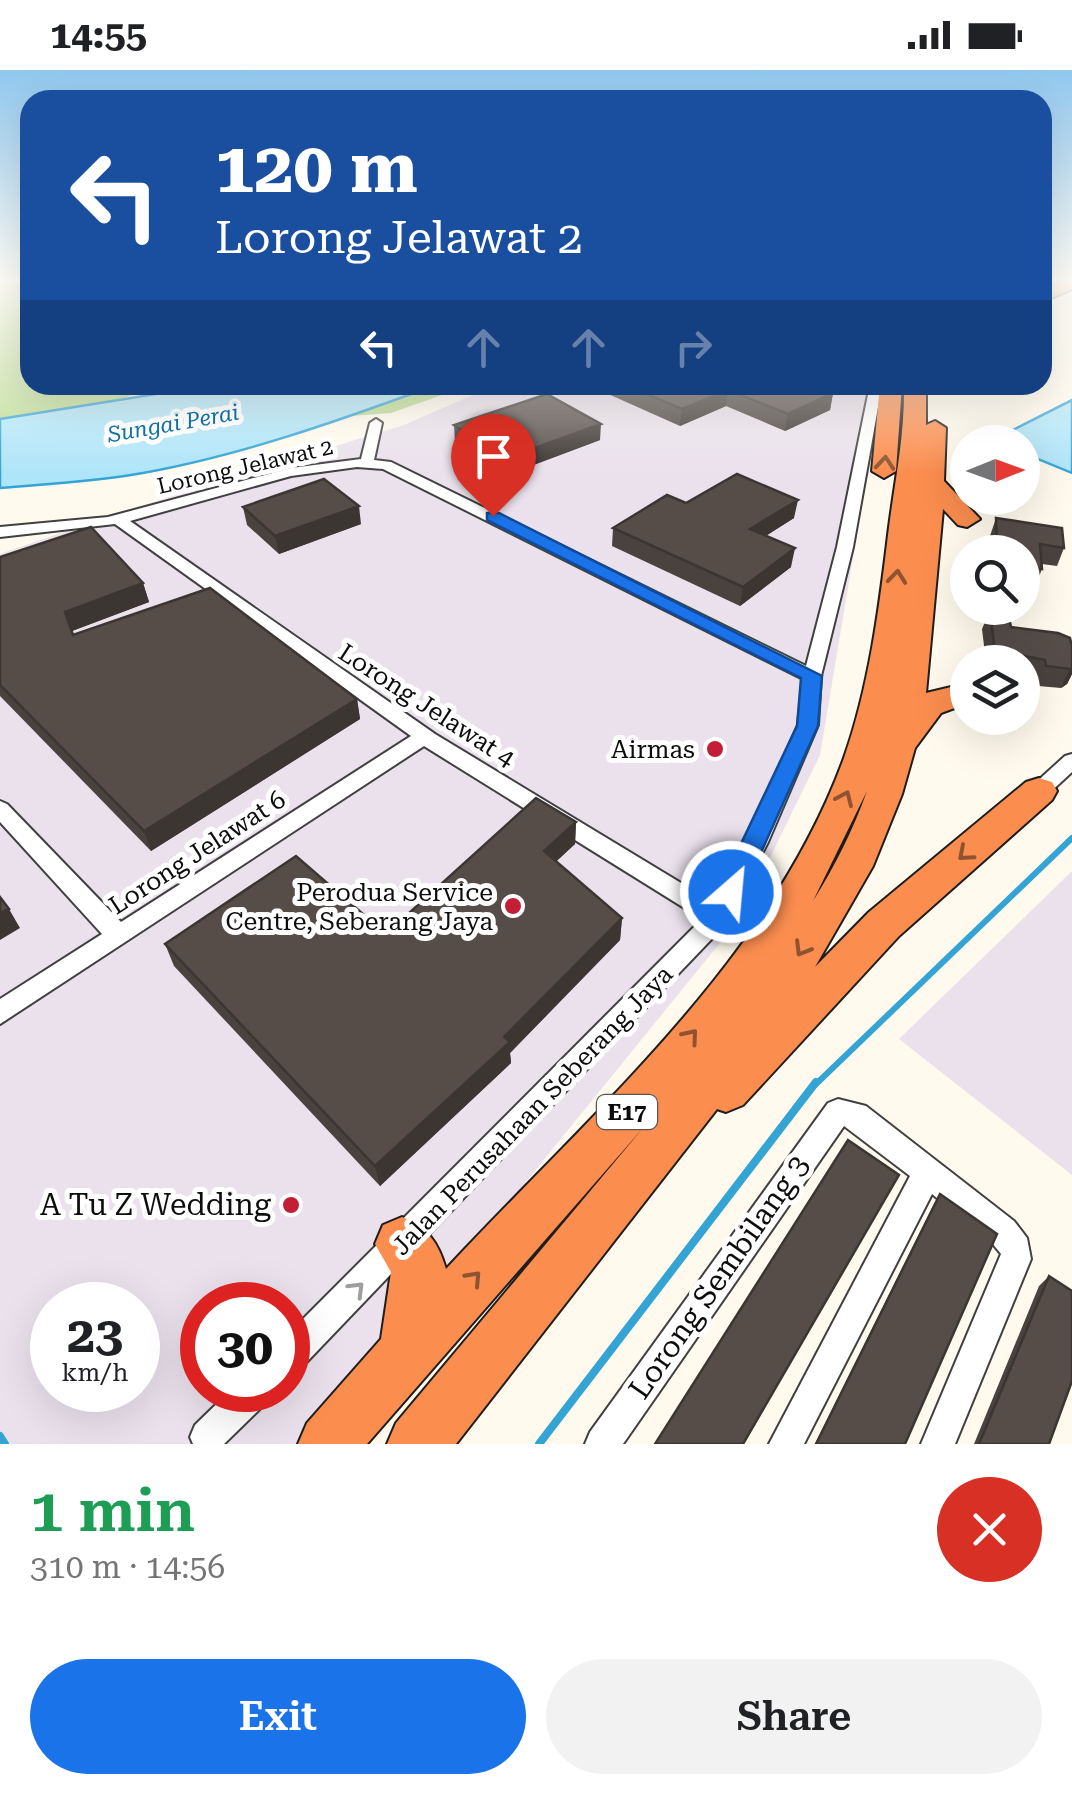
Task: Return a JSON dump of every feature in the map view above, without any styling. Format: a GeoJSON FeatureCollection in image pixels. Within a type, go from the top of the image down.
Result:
{"type":"FeatureCollection","features":[{"type":"Feature","properties":{"kind":"highway"},"geometry":{"type":"LineString","coordinates":[[882,745],[868,652],[890,395]]}},
{"type":"Feature","properties":{"kind":"highway","name":"E17"},"geometry":{"type":"LineString","coordinates":[[417,1444],[640,1175],[778,989],[853,865],[882,800],[882,679],[915,395]]}},
{"type":"Feature","properties":{"kind":"highway","name":"E17"},"geometry":{"type":"LineString","coordinates":[[328,1444],[408,1350],[639,1098],[720,1002],[775,926],[819,853],[850,789],[882,745],[913,684],[932,482],[936,395]]}},
{"type":"Feature","properties":{"kind":"highway"},"geometry":{"type":"LineString","coordinates":[[932,482],[967,519]]}},
{"type":"Feature","properties":{"kind":"highway"},"geometry":{"type":"LineString","coordinates":[[882,745],[926,706],[950,695]]}},
{"type":"Feature","properties":{"kind":"highway"},"geometry":{"type":"LineString","coordinates":[[640,1175],[741,1076],[884,924],[1039,791]]}},
{"type":"Feature","properties":{"kind":"highway"},"geometry":{"type":"LineString","coordinates":[[402,1244],[416,1258],[419,1268],[408,1350]]}},
{"type":"Feature","properties":{"kind":"street","name":"Jalan Perusahaan Seberang Jaya"},"geometry":{"type":"LineString","coordinates":[[310,1335],[718,917],[757,842],[808,726],[812,676],[844,548],[874,395]]}},
{"type":"Feature","properties":{"kind":"street"},"geometry":{"type":"LineString","coordinates":[[366,462],[376,423]]}},
{"type":"Feature","properties":{"kind":"street","name":"Lorong Jelawat 2"},"geometry":{"type":"LineString","coordinates":[[0,532],[118,519],[302,472],[366,462],[386,465],[812,676]]}},
{"type":"Feature","properties":{"kind":"street","name":"Lorong Jelawat 4"},"geometry":{"type":"LineString","coordinates":[[118,519],[425,736],[718,917]]}},
{"type":"Feature","properties":{"kind":"street","name":"Lorong Jelawat 6"},"geometry":{"type":"LineString","coordinates":[[0,1013],[425,736]]}},
{"type":"Feature","properties":{"kind":"street"},"geometry":{"type":"LineString","coordinates":[[1039,791],[1072,762]]}},
{"type":"Feature","properties":{"kind":"street"},"geometry":{"type":"LineString","coordinates":[[0,809],[119,936]]}},
{"type":"Feature","properties":{"kind":"street","name":"Lorong Sembilang 3"},"geometry":{"type":"LineString","coordinates":[[602,1444],[838,1112],[856,1115],[928,1172]]}},
{"type":"Feature","properties":{"kind":"street"},"geometry":{"type":"LineString","coordinates":[[786,1444],[928,1172],[1003,1232],[1016,1249],[1016,1259],[938,1444]]}},
{"type":"Feature","properties":{"kind":"street"},"geometry":{"type":"LineString","coordinates":[[207,1437],[232,1412]]}},
{"type":"Feature","properties":{"kind":"shaded area"},"geometry":{"type":"Polygon","coordinates":[[[473,395],[880,395],[820,755],[741,917],[313,1444],[0,1444],[0,554],[124,511],[404,425],[473,395]]]}},
{"type":"Feature","properties":{"kind":"shaded area"},"geometry":{"type":"Polygon","coordinates":[[[1072,871],[1072,1175],[899,1039],[1072,871]]]}},
{"type":"Feature","properties":{"kind":"green space"},"geometry":{"type":"Polygon","coordinates":[[[0,346],[20,346],[20,395],[133,395],[105,404],[0,419],[0,346]]]}},
{"type":"Feature","properties":{"kind":"green space"},"geometry":{"type":"Polygon","coordinates":[[[408,395],[442,395],[391,413],[350,416],[408,395]]]}},
{"type":"Feature","properties":{"kind":"water","name":"Sungai Perai"},"geometry":{"type":"Polygon","coordinates":[[[150,395],[408,395],[247,449],[170,468],[0,488],[0,419],[150,395]]]}},
{"type":"Feature","properties":{"kind":"water"},"geometry":{"type":"Polygon","coordinates":[[[1072,400],[1072,473],[1040,460],[1040,425],[1023,425],[1072,400]]]}},
{"type":"Feature","properties":{"kind":"building"},"geometry":{"type":"Polygon","coordinates":[[[544,395],[601,424],[507,458],[454,425],[544,395]]]}},
{"type":"Feature","properties":{"kind":"building"},"geometry":{"type":"Polygon","coordinates":[[[649,395],[716,395],[682,409],[649,395]]]}},
{"type":"Feature","properties":{"kind":"building"},"geometry":{"type":"Polygon","coordinates":[[[740,395],[829,395],[788,414],[740,395]]]}},
{"type":"Feature","properties":{"kind":"building"},"geometry":{"type":"Polygon","coordinates":[[[737,474],[798,500],[750,529],[795,548],[743,587],[613,528],[667,495],[686,503],[737,474]]]}},
{"type":"Feature","properties":{"kind":"building"},"geometry":{"type":"Polygon","coordinates":[[[324,479],[359,506],[275,536],[243,507],[324,479]]]}},
{"type":"Feature","properties":{"kind":"building"},"geometry":{"type":"Polygon","coordinates":[[[996,518],[1062,528],[1064,548],[1040,544],[1040,535],[997,535],[996,518]]]}},
{"type":"Feature","properties":{"kind":"building"},"geometry":{"type":"Polygon","coordinates":[[[91,527],[143,583],[65,612],[73,635],[210,588],[357,699],[144,831],[0,685],[0,557],[91,527]]]}},
{"type":"Feature","properties":{"kind":"building"},"geometry":{"type":"Polygon","coordinates":[[[992,625],[1058,633],[1070,638],[1072,668],[1046,666],[1045,660],[1040,659],[1040,645],[994,645],[992,625]]]}},
{"type":"Feature","properties":{"kind":"building"},"geometry":{"type":"Polygon","coordinates":[[[536,798],[576,822],[544,851],[622,918],[504,1037],[510,1042],[375,1166],[165,944],[296,856],[386,934],[536,798]]]}},
{"type":"Feature","properties":{"kind":"building"},"geometry":{"type":"Polygon","coordinates":[[[0,897],[9,909],[0,913],[0,897]]]}},
{"type":"Feature","properties":{"kind":"building"},"geometry":{"type":"Polygon","coordinates":[[[848,1140],[899,1175],[743,1444],[655,1444],[848,1140]]]}},
{"type":"Feature","properties":{"kind":"building"},"geometry":{"type":"Polygon","coordinates":[[[940,1194],[997,1234],[905,1444],[816,1444],[940,1194]]]}},
{"type":"Feature","properties":{"kind":"building"},"geometry":{"type":"Polygon","coordinates":[[[1049,1276],[1072,1291],[1072,1381],[1049,1444],[979,1444],[1049,1276]]]}},
{"type":"Feature","properties":{"kind":"waterway"},"geometry":{"type":"LineString","coordinates":[[815,1085],[1072,838]]}},
{"type":"Feature","properties":{"kind":"waterway"},"geometry":{"type":"LineString","coordinates":[[539,1444],[816,1082]]}},
{"type":"Feature","properties":{"kind":"waterway"},"geometry":{"type":"LineString","coordinates":[[0,1436],[5,1444]]}},
{"type":"Feature","properties":{"kind":"place","name":"Airmas"},"geometry":{"type":"Point","coordinates":[715,749]}},
{"type":"Feature","properties":{"kind":"place","name":"Perodua Service Centre, Seberang Jaya"},"geometry":{"type":"Point","coordinates":[513,906]}},
{"type":"Feature","properties":{"kind":"place","name":"A Tu Z Wedding"},"geometry":{"type":"Point","coordinates":[291,1205]}},
{"type":"Feature","properties":{"kind":"route"},"geometry":{"type":"LineString","coordinates":[[493,516],[812,676],[808,726],[731,892]]}}]}
